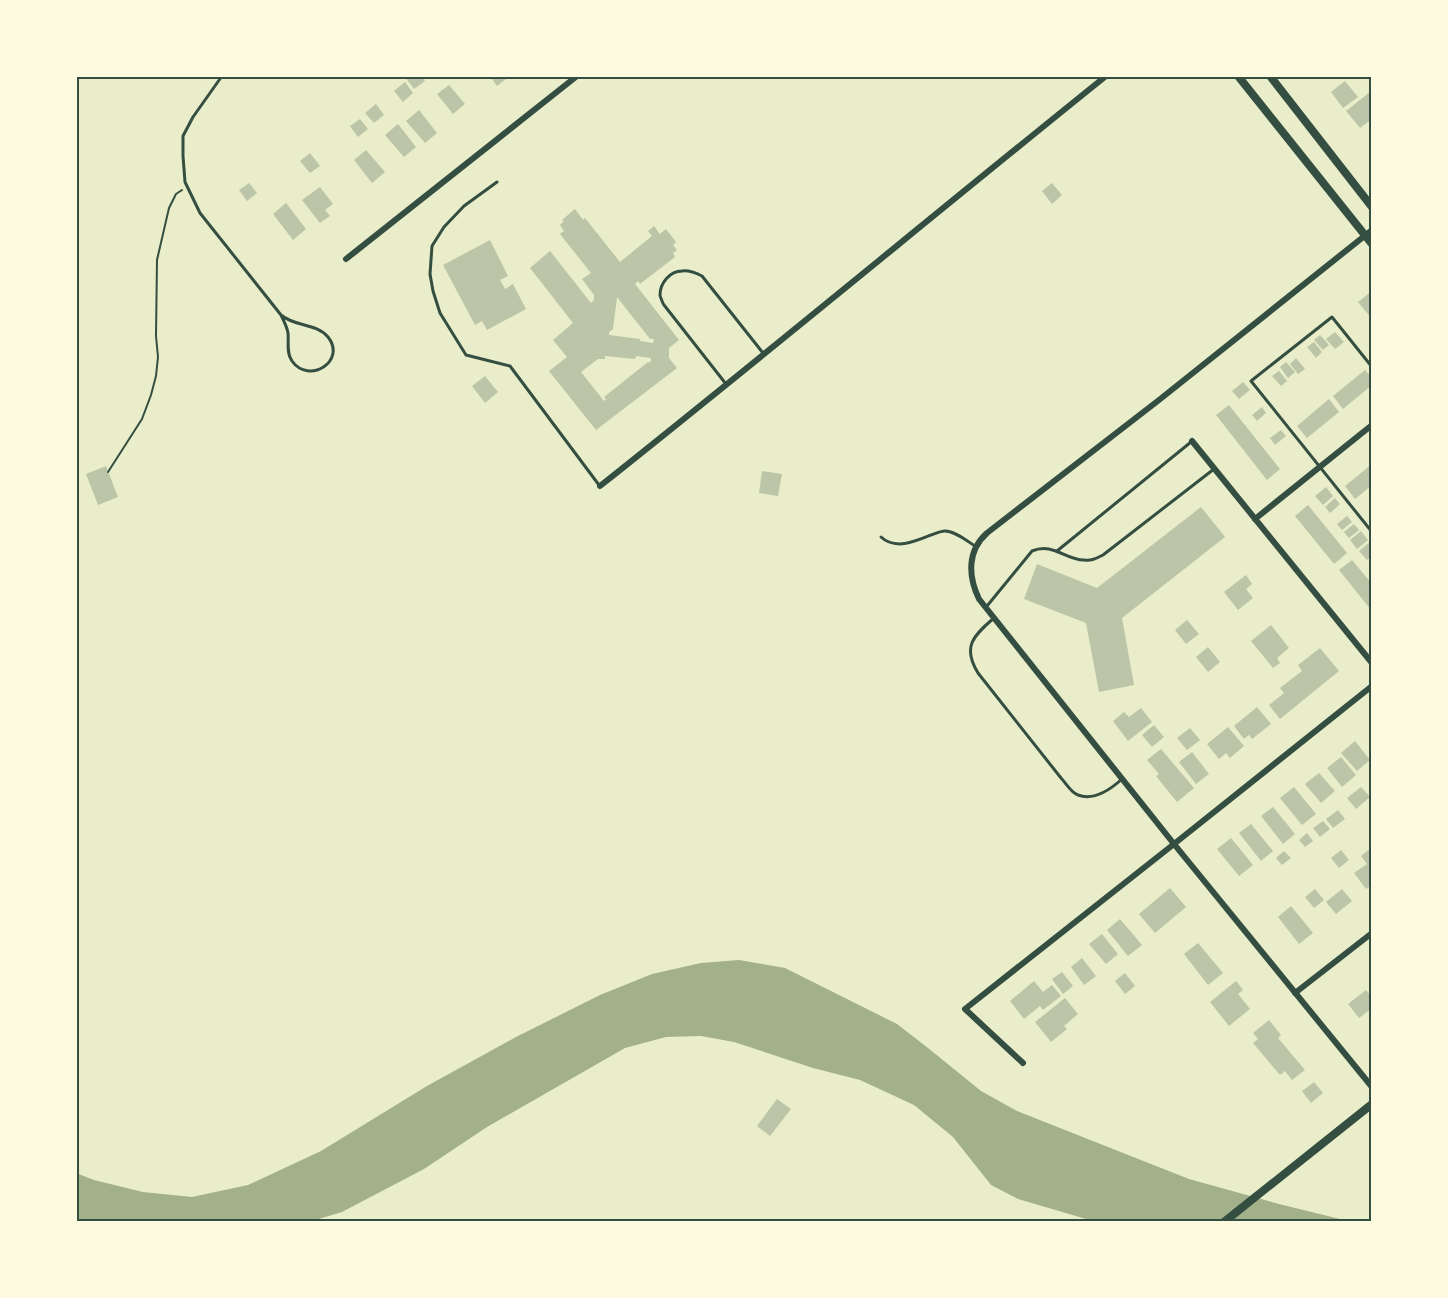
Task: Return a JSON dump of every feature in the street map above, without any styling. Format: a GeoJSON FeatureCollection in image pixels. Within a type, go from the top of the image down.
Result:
{"type":"FeatureCollection","features":[{"type":"Feature","properties":{"kind":"street"},"geometry":{"type":"LineString","coordinates":[[346,259],[577,76]]}},
{"type":"Feature","properties":{"kind":"street"},"geometry":{"type":"LineString","coordinates":[[600,486],[1106,76]]}},
{"type":"Feature","properties":{"kind":"street"},"geometry":{"type":"LineString","coordinates":[[1238,76],[1368,233],[1371,244]]}},
{"type":"Feature","properties":{"kind":"street"},"geometry":{"type":"LineString","coordinates":[[1270,76],[1371,207]]}},
{"type":"Feature","properties":{"kind":"street"},"geometry":{"type":"LineString","coordinates":[[1368,233],[1159,400],[987,533],[975,546],[972,558],[972,581],[979,599],[986,608],[1371,1087]]}},
{"type":"Feature","properties":{"kind":"street"},"geometry":{"type":"LineString","coordinates":[[1255,519],[1371,425]]}},
{"type":"Feature","properties":{"kind":"street"},"geometry":{"type":"LineString","coordinates":[[1192,441],[1371,663]]}},
{"type":"Feature","properties":{"kind":"street"},"geometry":{"type":"LineString","coordinates":[[1023,1063],[964,1009],[1371,686]]}},
{"type":"Feature","properties":{"kind":"street"},"geometry":{"type":"LineString","coordinates":[[1296,993],[1371,933]]}},
{"type":"Feature","properties":{"kind":"street"},"geometry":{"type":"LineString","coordinates":[[1224,1221],[1371,1104]]}},
{"type":"Feature","properties":{"kind":"lane"},"geometry":{"type":"LineString","coordinates":[[222,76],[193,117],[183,136],[186,187],[200,213],[281,315],[288,332],[289,355],[292,361],[304,370],[320,370],[326,366],[333,351],[328,337],[318,329],[287,320],[281,315]]}},
{"type":"Feature","properties":{"kind":"lane"},"geometry":{"type":"LineString","coordinates":[[497,182],[464,206],[444,227],[432,246],[430,274],[440,313],[466,355],[510,366],[600,486]]}},
{"type":"Feature","properties":{"kind":"lane"},"geometry":{"type":"LineString","coordinates":[[727,385],[664,305],[660,296],[665,279],[670,274],[681,271],[693,272],[702,276],[764,355]]}},
{"type":"Feature","properties":{"kind":"lane"},"geometry":{"type":"LineString","coordinates":[[1371,367],[1332,316],[1251,381],[1371,532]]}},
{"type":"Feature","properties":{"kind":"lane"},"geometry":{"type":"LineString","coordinates":[[1057,551],[1192,441]]}},
{"type":"Feature","properties":{"kind":"lane"},"geometry":{"type":"LineString","coordinates":[[986,608],[1032,551],[1040,547],[1082,561],[1093,560],[1103,555],[1215,469]]}},
{"type":"Feature","properties":{"kind":"lane"},"geometry":{"type":"LineString","coordinates":[[880,537],[890,544],[900,544],[948,531],[975,546]]}},
{"type":"Feature","properties":{"kind":"lane"},"geometry":{"type":"LineString","coordinates":[[994,618],[970,645],[969,654],[972,663],[1054,769],[1078,795],[1092,796],[1103,793],[1122,779]]}},
{"type":"Feature","properties":{"kind":"path"},"geometry":{"type":"LineString","coordinates":[[108,472],[142,419],[151,395],[158,357],[157,260],[169,208],[176,194],[186,187]]}},
{"type":"Feature","properties":{"kind":"shaded area"},"geometry":{"type":"Polygon","coordinates":[[[739,960],[785,968],[897,1024],[981,1091],[1017,1111],[1189,1179],[1348,1221],[1093,1221],[1018,1199],[991,1185],[953,1137],[914,1105],[860,1080],[813,1068],[734,1042],[701,1036],[666,1037],[625,1048],[487,1127],[424,1169],[342,1212],[312,1221],[77,1221],[76,1173],[94,1180],[143,1192],[192,1197],[248,1185],[321,1151],[427,1086],[516,1037],[600,995],[652,974],[701,963],[739,960]]]}},
{"type":"Feature","properties":{"kind":"building"},"geometry":{"type":"Polygon","coordinates":[[[421,76],[425,81],[414,89],[406,78],[421,76]]]}},
{"type":"Feature","properties":{"kind":"building"},"geometry":{"type":"Polygon","coordinates":[[[490,76],[510,76],[497,86],[490,76]]]}},
{"type":"Feature","properties":{"kind":"building"},"geometry":{"type":"Polygon","coordinates":[[[1345,81],[1358,97],[1343,108],[1331,92],[1345,81]]]}},
{"type":"Feature","properties":{"kind":"building"},"geometry":{"type":"Polygon","coordinates":[[[405,82],[413,93],[403,102],[394,91],[405,82]]]}},
{"type":"Feature","properties":{"kind":"building"},"geometry":{"type":"Polygon","coordinates":[[[449,85],[465,104],[453,114],[437,94],[449,85]]]}},
{"type":"Feature","properties":{"kind":"building"},"geometry":{"type":"Polygon","coordinates":[[[1370,92],[1372,119],[1360,128],[1346,111],[1370,92]]]}},
{"type":"Feature","properties":{"kind":"building"},"geometry":{"type":"Polygon","coordinates":[[[376,104],[384,115],[374,123],[365,113],[376,104]]]}},
{"type":"Feature","properties":{"kind":"building"},"geometry":{"type":"Polygon","coordinates":[[[419,110],[437,133],[425,143],[406,121],[419,110]]]}},
{"type":"Feature","properties":{"kind":"building"},"geometry":{"type":"Polygon","coordinates":[[[360,119],[368,129],[358,137],[350,126],[360,119]]]}},
{"type":"Feature","properties":{"kind":"building"},"geometry":{"type":"Polygon","coordinates":[[[398,124],[416,147],[404,157],[385,135],[398,124]]]}},
{"type":"Feature","properties":{"kind":"building"},"geometry":{"type":"Polygon","coordinates":[[[366,150],[385,172],[372,183],[354,160],[366,150]]]}},
{"type":"Feature","properties":{"kind":"building"},"geometry":{"type":"Polygon","coordinates":[[[310,153],[320,166],[310,173],[300,161],[310,153]]]}},
{"type":"Feature","properties":{"kind":"building"},"geometry":{"type":"Polygon","coordinates":[[[249,183],[257,193],[247,201],[239,190],[249,183]]]}},
{"type":"Feature","properties":{"kind":"building"},"geometry":{"type":"Polygon","coordinates":[[[1052,183],[1062,195],[1052,204],[1042,191],[1052,183]]]}},
{"type":"Feature","properties":{"kind":"building"},"geometry":{"type":"Polygon","coordinates":[[[320,187],[333,204],[325,210],[330,216],[320,223],[302,200],[320,187]]]}},
{"type":"Feature","properties":{"kind":"building"},"geometry":{"type":"Polygon","coordinates":[[[286,203],[306,229],[293,240],[273,214],[286,203]]]}},
{"type":"Feature","properties":{"kind":"building"},"geometry":{"type":"Polygon","coordinates":[[[575,209],[620,262],[652,236],[648,231],[654,226],[660,234],[666,229],[676,242],[673,245],[677,250],[673,253],[675,257],[640,284],[638,281],[635,284],[679,340],[669,348],[669,358],[677,368],[596,430],[549,371],[567,357],[553,340],[573,323],[530,268],[550,251],[591,303],[594,300],[594,295],[582,279],[591,273],[560,234],[564,231],[560,225],[564,221],[562,220],[575,209]],[[617,297],[613,329],[609,335],[653,343],[654,339],[650,339],[617,297]],[[605,356],[605,359],[598,359],[581,372],[604,401],[606,399],[604,397],[651,361],[651,358],[636,356],[635,359],[605,356]]]}},
{"type":"Feature","properties":{"kind":"building"},"geometry":{"type":"Polygon","coordinates":[[[490,240],[508,276],[500,280],[505,289],[513,284],[526,309],[487,330],[482,321],[475,325],[443,265],[490,240]]]}},
{"type":"Feature","properties":{"kind":"building"},"geometry":{"type":"Polygon","coordinates":[[[1372,291],[1372,319],[1358,302],[1372,291]]]}},
{"type":"Feature","properties":{"kind":"building"},"geometry":{"type":"Polygon","coordinates":[[[1335,332],[1344,342],[1335,349],[1326,339],[1335,332]]]}},
{"type":"Feature","properties":{"kind":"building"},"geometry":{"type":"Polygon","coordinates":[[[1320,335],[1329,345],[1323,350],[1314,340],[1320,335]]]}},
{"type":"Feature","properties":{"kind":"building"},"geometry":{"type":"Polygon","coordinates":[[[1314,342],[1322,352],[1316,358],[1307,347],[1314,342]]]}},
{"type":"Feature","properties":{"kind":"building"},"geometry":{"type":"Polygon","coordinates":[[[1296,358],[1305,369],[1298,374],[1290,364],[1296,358]]]}},
{"type":"Feature","properties":{"kind":"building"},"geometry":{"type":"Polygon","coordinates":[[[1286,362],[1295,372],[1288,378],[1280,367],[1286,362]]]}},
{"type":"Feature","properties":{"kind":"building"},"geometry":{"type":"Polygon","coordinates":[[[1365,370],[1372,378],[1372,385],[1343,409],[1333,396],[1365,370]]]}},
{"type":"Feature","properties":{"kind":"building"},"geometry":{"type":"Polygon","coordinates":[[[1279,371],[1287,381],[1281,386],[1272,376],[1279,371]]]}},
{"type":"Feature","properties":{"kind":"building"},"geometry":{"type":"Polygon","coordinates":[[[485,376],[498,392],[485,403],[472,386],[485,376]]]}},
{"type":"Feature","properties":{"kind":"building"},"geometry":{"type":"Polygon","coordinates":[[[1243,382],[1250,390],[1239,399],[1232,391],[1243,382]]]}},
{"type":"Feature","properties":{"kind":"building"},"geometry":{"type":"Polygon","coordinates":[[[1329,399],[1339,412],[1307,438],[1297,426],[1329,399]]]}},
{"type":"Feature","properties":{"kind":"building"},"geometry":{"type":"Polygon","coordinates":[[[1229,405],[1280,469],[1267,480],[1216,415],[1229,405]]]}},
{"type":"Feature","properties":{"kind":"building"},"geometry":{"type":"Polygon","coordinates":[[[1262,407],[1266,413],[1257,421],[1252,415],[1262,407]]]}},
{"type":"Feature","properties":{"kind":"building"},"geometry":{"type":"Polygon","coordinates":[[[1281,430],[1286,436],[1275,445],[1270,438],[1281,430]]]}},
{"type":"Feature","properties":{"kind":"building"},"geometry":{"type":"Polygon","coordinates":[[[1372,464],[1372,485],[1355,499],[1345,486],[1372,464]]]}},
{"type":"Feature","properties":{"kind":"building"},"geometry":{"type":"Polygon","coordinates":[[[106,466],[118,497],[98,505],[86,474],[106,466]]]}},
{"type":"Feature","properties":{"kind":"building"},"geometry":{"type":"Polygon","coordinates":[[[762,471],[782,474],[778,496],[759,493],[762,471]]]}},
{"type":"Feature","properties":{"kind":"building"},"geometry":{"type":"Polygon","coordinates":[[[1326,487],[1333,496],[1323,505],[1315,496],[1326,487]]]}},
{"type":"Feature","properties":{"kind":"building"},"geometry":{"type":"Polygon","coordinates":[[[1335,498],[1340,504],[1330,513],[1325,507],[1335,498]]]}},
{"type":"Feature","properties":{"kind":"building"},"geometry":{"type":"Polygon","coordinates":[[[1308,505],[1347,553],[1334,564],[1295,516],[1308,505]]]}},
{"type":"Feature","properties":{"kind":"building"},"geometry":{"type":"Polygon","coordinates":[[[1201,507],[1225,537],[1122,618],[1134,685],[1099,692],[1086,623],[1024,599],[1037,564],[1097,588],[1201,507]]]}},
{"type":"Feature","properties":{"kind":"building"},"geometry":{"type":"Polygon","coordinates":[[[1347,516],[1352,522],[1342,530],[1337,524],[1347,516]]]}},
{"type":"Feature","properties":{"kind":"building"},"geometry":{"type":"Polygon","coordinates":[[[1354,524],[1359,530],[1349,538],[1344,532],[1354,524]]]}},
{"type":"Feature","properties":{"kind":"building"},"geometry":{"type":"Polygon","coordinates":[[[1361,531],[1368,540],[1357,549],[1350,540],[1361,531]]]}},
{"type":"Feature","properties":{"kind":"building"},"geometry":{"type":"Polygon","coordinates":[[[1370,542],[1372,556],[1367,560],[1359,551],[1370,542]]]}},
{"type":"Feature","properties":{"kind":"building"},"geometry":{"type":"Polygon","coordinates":[[[1352,560],[1372,584],[1372,611],[1339,570],[1352,560]]]}},
{"type":"Feature","properties":{"kind":"building"},"geometry":{"type":"Polygon","coordinates":[[[1246,575],[1252,584],[1246,589],[1253,598],[1238,610],[1224,592],[1246,575]]]}},
{"type":"Feature","properties":{"kind":"building"},"geometry":{"type":"Polygon","coordinates":[[[1187,620],[1199,634],[1186,644],[1175,630],[1187,620]]]}},
{"type":"Feature","properties":{"kind":"building"},"geometry":{"type":"Polygon","coordinates":[[[1271,625],[1289,648],[1277,658],[1280,663],[1273,668],[1251,641],[1271,625]]]}},
{"type":"Feature","properties":{"kind":"building"},"geometry":{"type":"Polygon","coordinates":[[[1208,647],[1220,662],[1208,672],[1196,657],[1208,647]]]}},
{"type":"Feature","properties":{"kind":"building"},"geometry":{"type":"Polygon","coordinates":[[[1320,648],[1339,671],[1280,719],[1269,705],[1284,693],[1280,688],[1302,671],[1298,665],[1320,648]]]}},
{"type":"Feature","properties":{"kind":"building"},"geometry":{"type":"Polygon","coordinates":[[[1257,707],[1271,724],[1252,739],[1249,735],[1244,739],[1234,726],[1257,707]]]}},
{"type":"Feature","properties":{"kind":"building"},"geometry":{"type":"Polygon","coordinates":[[[1141,708],[1152,722],[1128,741],[1113,721],[1124,712],[1129,717],[1141,708]]]}},
{"type":"Feature","properties":{"kind":"building"},"geometry":{"type":"Polygon","coordinates":[[[1154,725],[1164,737],[1152,747],[1142,735],[1154,725]]]}},
{"type":"Feature","properties":{"kind":"building"},"geometry":{"type":"Polygon","coordinates":[[[1228,727],[1244,746],[1230,758],[1226,753],[1219,759],[1207,744],[1228,727]]]}},
{"type":"Feature","properties":{"kind":"building"},"geometry":{"type":"Polygon","coordinates":[[[1190,728],[1200,740],[1187,750],[1177,738],[1190,728]]]}},
{"type":"Feature","properties":{"kind":"building"},"geometry":{"type":"Polygon","coordinates":[[[1355,741],[1370,760],[1357,771],[1341,753],[1355,741]]]}},
{"type":"Feature","properties":{"kind":"building"},"geometry":{"type":"Polygon","coordinates":[[[1161,749],[1194,788],[1177,802],[1156,776],[1159,774],[1147,760],[1161,749]]]}},
{"type":"Feature","properties":{"kind":"building"},"geometry":{"type":"Polygon","coordinates":[[[1192,752],[1209,774],[1196,784],[1179,762],[1192,752]]]}},
{"type":"Feature","properties":{"kind":"building"},"geometry":{"type":"Polygon","coordinates":[[[1341,757],[1356,775],[1342,787],[1327,768],[1341,757]]]}},
{"type":"Feature","properties":{"kind":"building"},"geometry":{"type":"Polygon","coordinates":[[[1319,773],[1335,791],[1321,803],[1305,784],[1319,773]]]}},
{"type":"Feature","properties":{"kind":"building"},"geometry":{"type":"Polygon","coordinates":[[[1294,787],[1316,814],[1302,825],[1280,798],[1294,787]]]}},
{"type":"Feature","properties":{"kind":"building"},"geometry":{"type":"Polygon","coordinates":[[[1361,787],[1370,797],[1356,809],[1347,798],[1361,787]]]}},
{"type":"Feature","properties":{"kind":"building"},"geometry":{"type":"Polygon","coordinates":[[[1273,807],[1295,834],[1283,844],[1261,816],[1273,807]]]}},
{"type":"Feature","properties":{"kind":"building"},"geometry":{"type":"Polygon","coordinates":[[[1338,810],[1345,819],[1333,828],[1326,819],[1338,810]]]}},
{"type":"Feature","properties":{"kind":"building"},"geometry":{"type":"Polygon","coordinates":[[[1323,821],[1330,829],[1320,837],[1313,828],[1323,821]]]}},
{"type":"Feature","properties":{"kind":"building"},"geometry":{"type":"Polygon","coordinates":[[[1251,824],[1273,851],[1261,861],[1239,833],[1251,824]]]}},
{"type":"Feature","properties":{"kind":"building"},"geometry":{"type":"Polygon","coordinates":[[[1307,833],[1313,841],[1305,847],[1299,840],[1307,833]]]}},
{"type":"Feature","properties":{"kind":"building"},"geometry":{"type":"Polygon","coordinates":[[[1231,838],[1253,865],[1239,876],[1217,849],[1231,838]]]}},
{"type":"Feature","properties":{"kind":"building"},"geometry":{"type":"Polygon","coordinates":[[[1372,847],[1372,885],[1366,889],[1354,873],[1367,864],[1361,856],[1372,847]]]}},
{"type":"Feature","properties":{"kind":"building"},"geometry":{"type":"Polygon","coordinates":[[[1341,850],[1349,860],[1339,868],[1331,858],[1341,850]]]}},
{"type":"Feature","properties":{"kind":"building"},"geometry":{"type":"Polygon","coordinates":[[[1284,851],[1291,858],[1282,865],[1276,858],[1284,851]]]}},
{"type":"Feature","properties":{"kind":"building"},"geometry":{"type":"Polygon","coordinates":[[[1170,888],[1186,907],[1155,933],[1139,914],[1170,888]]]}},
{"type":"Feature","properties":{"kind":"building"},"geometry":{"type":"Polygon","coordinates":[[[1315,889],[1324,900],[1314,908],[1305,897],[1315,889]]]}},
{"type":"Feature","properties":{"kind":"building"},"geometry":{"type":"Polygon","coordinates":[[[1342,889],[1352,901],[1336,914],[1326,902],[1342,889]]]}},
{"type":"Feature","properties":{"kind":"building"},"geometry":{"type":"Polygon","coordinates":[[[1291,906],[1313,933],[1299,944],[1278,917],[1291,906]]]}},
{"type":"Feature","properties":{"kind":"building"},"geometry":{"type":"Polygon","coordinates":[[[1120,919],[1142,945],[1128,956],[1107,930],[1120,919]]]}},
{"type":"Feature","properties":{"kind":"building"},"geometry":{"type":"Polygon","coordinates":[[[1102,934],[1118,954],[1106,964],[1089,944],[1102,934]]]}},
{"type":"Feature","properties":{"kind":"building"},"geometry":{"type":"Polygon","coordinates":[[[1198,943],[1223,973],[1208,985],[1184,954],[1198,943]]]}},
{"type":"Feature","properties":{"kind":"building"},"geometry":{"type":"Polygon","coordinates":[[[1082,958],[1096,976],[1084,985],[1071,967],[1082,958]]]}},
{"type":"Feature","properties":{"kind":"building"},"geometry":{"type":"Polygon","coordinates":[[[1062,972],[1073,986],[1063,994],[1052,979],[1062,972]]]}},
{"type":"Feature","properties":{"kind":"building"},"geometry":{"type":"Polygon","coordinates":[[[1125,973],[1135,986],[1125,994],[1115,981],[1125,973]]]}},
{"type":"Feature","properties":{"kind":"building"},"geometry":{"type":"Polygon","coordinates":[[[1034,981],[1043,992],[1052,985],[1061,996],[1043,1010],[1040,1006],[1024,1019],[1010,1001],[1034,981]]]}},
{"type":"Feature","properties":{"kind":"building"},"geometry":{"type":"Polygon","coordinates":[[[1236,981],[1243,990],[1238,994],[1250,1009],[1229,1026],[1210,1002],[1236,981]]]}},
{"type":"Feature","properties":{"kind":"building"},"geometry":{"type":"Polygon","coordinates":[[[1366,990],[1372,997],[1372,1008],[1359,1018],[1348,1004],[1366,990]]]}},
{"type":"Feature","properties":{"kind":"building"},"geometry":{"type":"Polygon","coordinates":[[[1065,998],[1078,1014],[1064,1026],[1067,1029],[1051,1042],[1035,1022],[1065,998]]]}},
{"type":"Feature","properties":{"kind":"building"},"geometry":{"type":"Polygon","coordinates":[[[1269,1020],[1281,1035],[1278,1038],[1305,1070],[1292,1080],[1285,1071],[1280,1075],[1253,1043],[1258,1039],[1253,1033],[1269,1020]]]}},
{"type":"Feature","properties":{"kind":"building"},"geometry":{"type":"Polygon","coordinates":[[[1314,1082],[1323,1093],[1311,1103],[1302,1091],[1314,1082]]]}},
{"type":"Feature","properties":{"kind":"building"},"geometry":{"type":"Polygon","coordinates":[[[777,1099],[791,1109],[770,1136],[757,1126],[777,1099]]]}}]}
